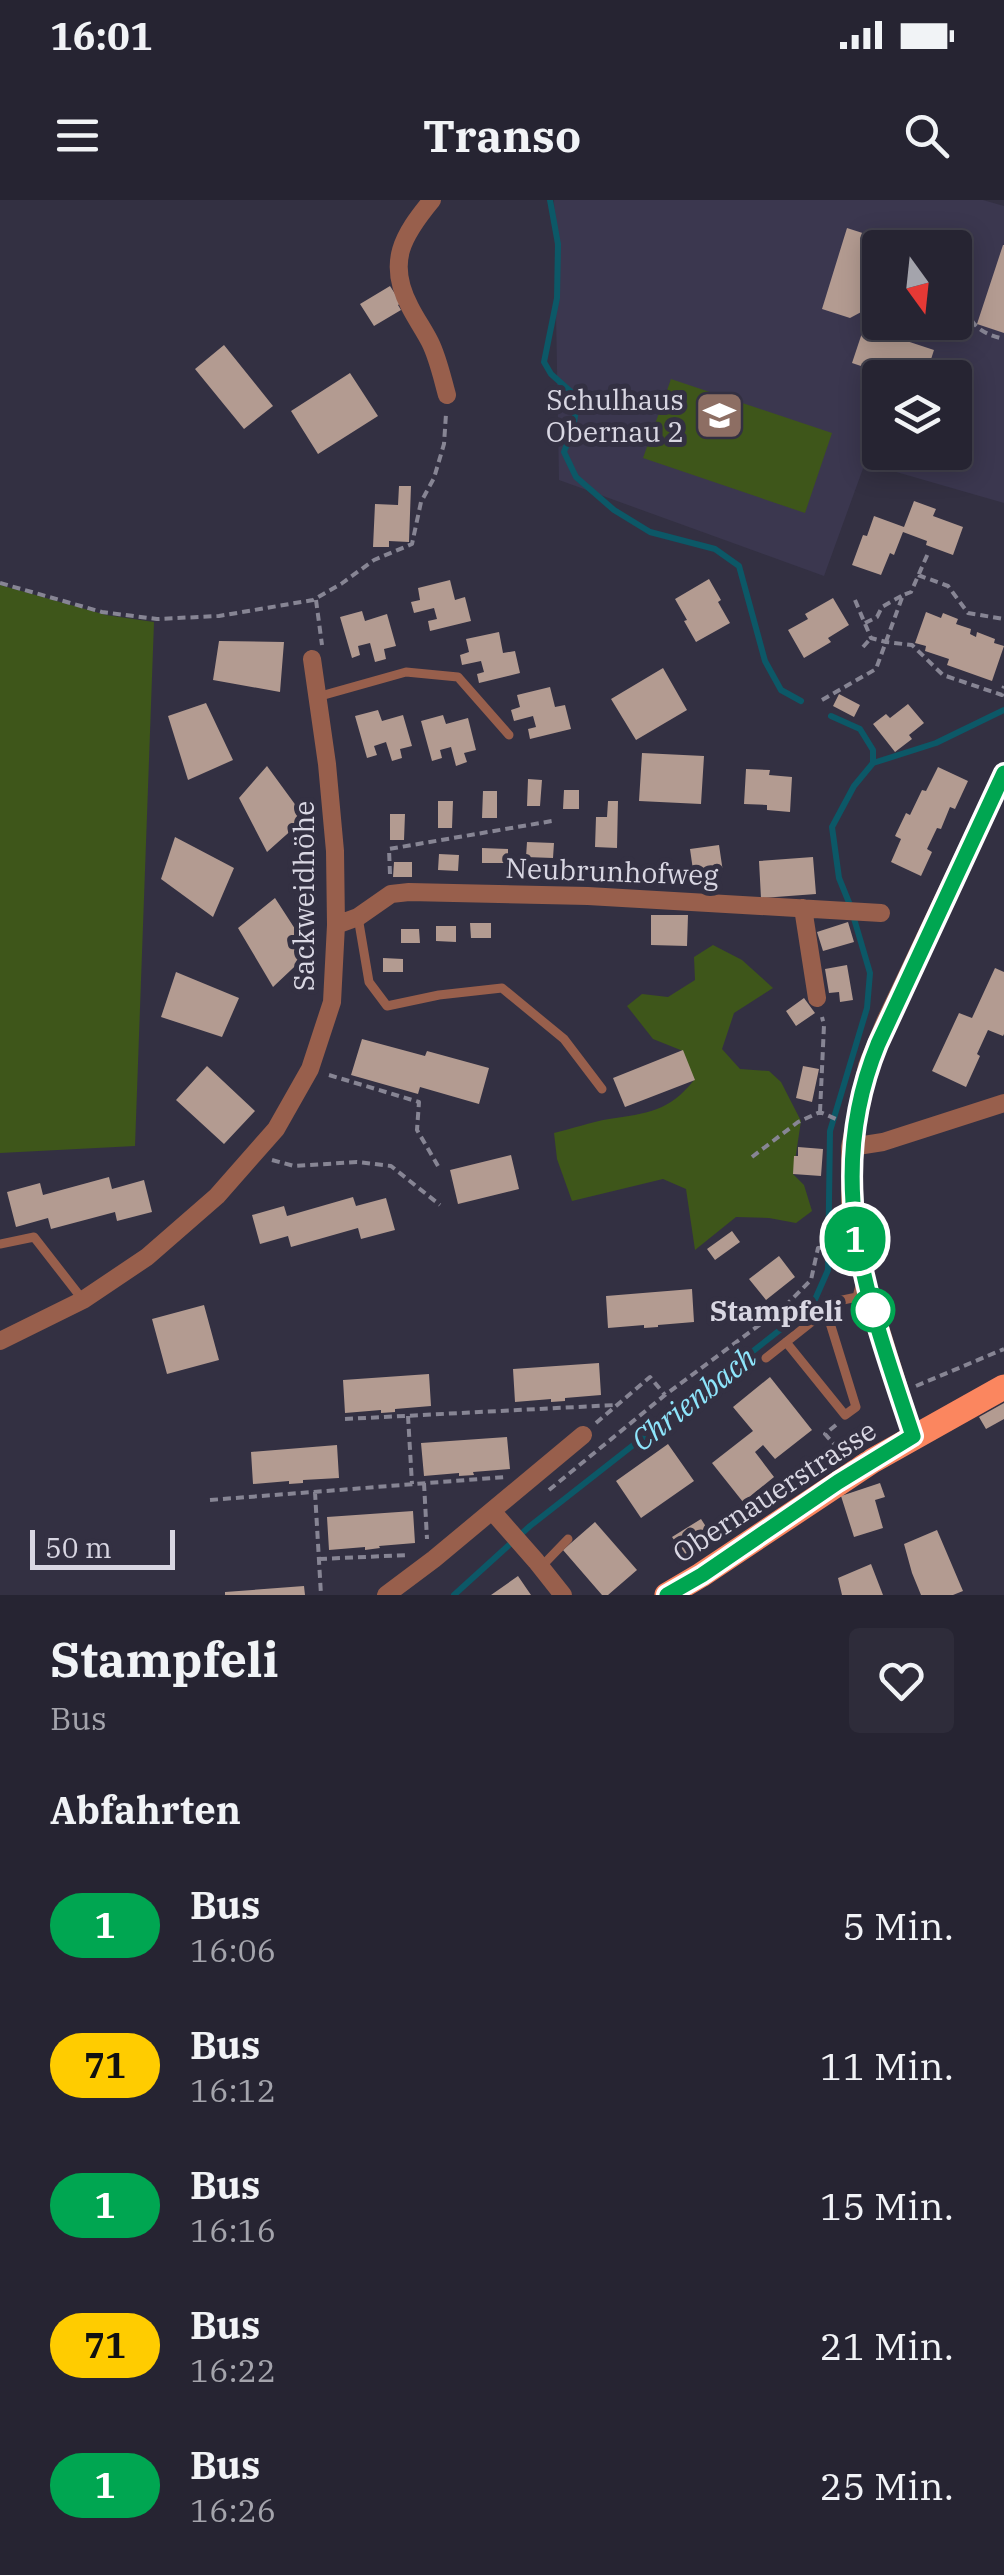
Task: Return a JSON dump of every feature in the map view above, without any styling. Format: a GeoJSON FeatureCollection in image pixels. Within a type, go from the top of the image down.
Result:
{"type":"FeatureCollection","features":[{"type":"Feature","properties":{"kind":"main road","name":"Obernauerstrasse"},"geometry":{"type":"LineString","coordinates":[[668,1595],[838,1482],[1004,1387]]}},
{"type":"Feature","properties":{"kind":"street"},"geometry":{"type":"LineString","coordinates":[[432,200],[402,242],[398,259],[408,303],[432,345],[447,394]]}},
{"type":"Feature","properties":{"kind":"street","name":"Sackweidhöhe"},"geometry":{"type":"LineString","coordinates":[[0,1340],[83,1300],[147,1258],[217,1196],[276,1129],[310,1068],[332,1002],[336,924],[328,764],[312,659]]}},
{"type":"Feature","properties":{"kind":"street"},"geometry":{"type":"LineString","coordinates":[[913,1436],[856,1243],[851,1146],[868,1066],[886,1022],[1004,773]]}},
{"type":"Feature","properties":{"kind":"street"},"geometry":{"type":"LineString","coordinates":[[336,924],[358,917],[391,894]]}},
{"type":"Feature","properties":{"kind":"street","name":"Neubrunhofweg"},"geometry":{"type":"LineString","coordinates":[[391,894],[588,896],[881,913]]}},
{"type":"Feature","properties":{"kind":"street"},"geometry":{"type":"LineString","coordinates":[[803,908],[817,998]]}},
{"type":"Feature","properties":{"kind":"street"},"geometry":{"type":"LineString","coordinates":[[851,1146],[884,1142],[1004,1104]]}},
{"type":"Feature","properties":{"kind":"street"},"geometry":{"type":"LineString","coordinates":[[386,1595],[583,1436]]}},
{"type":"Feature","properties":{"kind":"street"},"geometry":{"type":"LineString","coordinates":[[492,1512],[563,1595]]}},
{"type":"Feature","properties":{"kind":"lane"},"geometry":{"type":"LineString","coordinates":[[318,696],[406,672],[458,677],[509,735]]}},
{"type":"Feature","properties":{"kind":"lane"},"geometry":{"type":"LineString","coordinates":[[358,917],[369,982],[386,1006],[502,988],[564,1040],[602,1089]]}},
{"type":"Feature","properties":{"kind":"lane"},"geometry":{"type":"LineString","coordinates":[[0,1244],[34,1237],[83,1300]]}},
{"type":"Feature","properties":{"kind":"lane"},"geometry":{"type":"LineString","coordinates":[[766,1358],[838,1301],[857,1297],[863,1273]]}},
{"type":"Feature","properties":{"kind":"lane"},"geometry":{"type":"LineString","coordinates":[[786,1342],[846,1415],[856,1408],[826,1310]]}},
{"type":"Feature","properties":{"kind":"lane"},"geometry":{"type":"LineString","coordinates":[[539,1564],[568,1539]]}},
{"type":"Feature","properties":{"kind":"path"},"geometry":{"type":"LineString","coordinates":[[972,320],[979,330],[1004,339]]}},
{"type":"Feature","properties":{"kind":"path"},"geometry":{"type":"LineString","coordinates":[[0,583],[102,612],[157,619],[219,616],[316,599],[374,560],[412,544],[421,502],[434,478],[444,444],[447,394]]}},
{"type":"Feature","properties":{"kind":"path"},"geometry":{"type":"LineString","coordinates":[[865,623],[877,617],[882,607],[911,592],[928,550]]}},
{"type":"Feature","properties":{"kind":"path"},"geometry":{"type":"LineString","coordinates":[[918,575],[948,586],[968,613],[1004,619]]}},
{"type":"Feature","properties":{"kind":"path"},"geometry":{"type":"LineString","coordinates":[[822,700],[876,668],[903,596]]}},
{"type":"Feature","properties":{"kind":"path"},"geometry":{"type":"LineString","coordinates":[[312,659],[324,657],[316,599]]}},
{"type":"Feature","properties":{"kind":"path"},"geometry":{"type":"LineString","coordinates":[[854,600],[872,638],[912,646],[943,674],[959,682],[1002,695],[1004,686]]}},
{"type":"Feature","properties":{"kind":"path"},"geometry":{"type":"LineString","coordinates":[[863,646],[872,638]]}},
{"type":"Feature","properties":{"kind":"path"},"geometry":{"type":"LineString","coordinates":[[391,894],[389,849],[552,822]]}},
{"type":"Feature","properties":{"kind":"path"},"geometry":{"type":"LineString","coordinates":[[817,998],[824,1025],[820,1112]]}},
{"type":"Feature","properties":{"kind":"path"},"geometry":{"type":"LineString","coordinates":[[310,1068],[419,1102],[417,1130],[438,1166]]}},
{"type":"Feature","properties":{"kind":"path"},"geometry":{"type":"LineString","coordinates":[[820,1112],[839,1120]]}},
{"type":"Feature","properties":{"kind":"path"},"geometry":{"type":"LineString","coordinates":[[752,1157],[798,1122],[820,1112]]}},
{"type":"Feature","properties":{"kind":"path"},"geometry":{"type":"LineString","coordinates":[[253,1155],[294,1166],[357,1162],[392,1166],[440,1205]]}},
{"type":"Feature","properties":{"kind":"path"},"geometry":{"type":"LineString","coordinates":[[544,1494],[664,1396],[750,1337],[811,1280],[818,1248],[834,1247]]}},
{"type":"Feature","properties":{"kind":"path"},"geometry":{"type":"LineString","coordinates":[[954,1369],[1004,1349]]}},
{"type":"Feature","properties":{"kind":"path"},"geometry":{"type":"LineString","coordinates":[[583,1436],[650,1376],[664,1396]]}},
{"type":"Feature","properties":{"kind":"path"},"geometry":{"type":"LineString","coordinates":[[345,1419],[616,1405]]}},
{"type":"Feature","properties":{"kind":"path"},"geometry":{"type":"LineString","coordinates":[[846,1415],[826,1434],[846,1458]]}},
{"type":"Feature","properties":{"kind":"path"},"geometry":{"type":"LineString","coordinates":[[408,1416],[412,1484]]}},
{"type":"Feature","properties":{"kind":"path"},"geometry":{"type":"LineString","coordinates":[[210,1500],[538,1474]]}},
{"type":"Feature","properties":{"kind":"path"},"geometry":{"type":"LineString","coordinates":[[319,1559],[431,1556],[424,1484]]}},
{"type":"Feature","properties":{"kind":"path"},"geometry":{"type":"LineString","coordinates":[[315,1492],[321,1595]]}},
{"type":"Feature","properties":{"kind":"shaded area","name":"Schulhaus Obernau 2"},"geometry":{"type":"Polygon","coordinates":[[[554,200],[983,200],[1004,206],[1004,503],[889,470],[972,470],[972,360],[862,360],[862,470],[824,576],[559,480],[554,200]]]}},
{"type":"Feature","properties":{"kind":"green space"},"geometry":{"type":"Polygon","coordinates":[[[671,379],[832,433],[805,513],[643,458],[671,379]]]}},
{"type":"Feature","properties":{"kind":"green space"},"geometry":{"type":"Polygon","coordinates":[[[0,585],[106,615],[154,622],[135,1146],[0,1153],[0,585]]]}},
{"type":"Feature","properties":{"kind":"green space"},"geometry":{"type":"Polygon","coordinates":[[[713,945],[742,960],[773,988],[734,1013],[722,1049],[740,1069],[769,1071],[781,1082],[801,1121],[793,1174],[804,1185],[812,1211],[796,1223],[736,1217],[695,1250],[686,1189],[663,1179],[572,1201],[557,1159],[554,1133],[656,1109],[685,1091],[694,1080],[683,1051],[653,1039],[627,1006],[642,994],[668,997],[695,980],[694,957],[713,945]]]}},
{"type":"Feature","properties":{"kind":"building"},"geometry":{"type":"Polygon","coordinates":[[[847,228],[862,233],[862,312],[850,318],[822,309],[847,228]]]}},
{"type":"Feature","properties":{"kind":"building"},"geometry":{"type":"Polygon","coordinates":[[[1004,245],[1004,333],[977,324],[1004,245]]]}},
{"type":"Feature","properties":{"kind":"building"},"geometry":{"type":"Polygon","coordinates":[[[390,286],[401,310],[374,326],[360,304],[390,286]]]}},
{"type":"Feature","properties":{"kind":"building"},"geometry":{"type":"Polygon","coordinates":[[[862,333],[862,340],[904,340],[934,350],[931,360],[862,360],[862,366],[852,363],[862,333]]]}},
{"type":"Feature","properties":{"kind":"building"},"geometry":{"type":"Polygon","coordinates":[[[224,345],[273,406],[244,429],[195,369],[224,345]]]}},
{"type":"Feature","properties":{"kind":"building"},"geometry":{"type":"Polygon","coordinates":[[[350,373],[378,416],[318,454],[291,411],[350,373]]]}},
{"type":"Feature","properties":{"kind":"building"},"geometry":{"type":"Polygon","coordinates":[[[399,486],[411,486],[409,542],[389,541],[389,547],[373,547],[375,504],[398,505],[399,486]]]}},
{"type":"Feature","properties":{"kind":"building"},"geometry":{"type":"Polygon","coordinates":[[[914,501],[936,509],[933,516],[963,527],[953,555],[903,532],[881,575],[852,565],[874,516],[904,527],[914,501]]]}},
{"type":"Feature","properties":{"kind":"building"},"geometry":{"type":"Polygon","coordinates":[[[709,579],[730,623],[696,642],[675,599],[709,579]]]}},
{"type":"Feature","properties":{"kind":"building"},"geometry":{"type":"Polygon","coordinates":[[[450,580],[455,600],[465,597],[471,621],[430,631],[428,621],[437,619],[434,608],[414,613],[411,602],[420,600],[418,588],[450,580]]]}},
{"type":"Feature","properties":{"kind":"building"},"geometry":{"type":"Polygon","coordinates":[[[833,598],[849,625],[828,638],[831,642],[804,658],[788,630],[808,619],[805,614],[833,598]]]}},
{"type":"Feature","properties":{"kind":"building"},"geometry":{"type":"Polygon","coordinates":[[[362,611],[365,621],[387,614],[396,646],[384,649],[386,659],[375,662],[370,643],[358,646],[360,655],[352,658],[340,617],[362,611]]]}},
{"type":"Feature","properties":{"kind":"building"},"geometry":{"type":"Polygon","coordinates":[[[926,612],[958,619],[956,624],[971,629],[970,634],[976,637],[977,632],[1004,646],[992,681],[947,665],[949,659],[915,643],[926,612]]]}},
{"type":"Feature","properties":{"kind":"building"},"geometry":{"type":"Polygon","coordinates":[[[499,632],[503,653],[515,651],[520,673],[479,683],[477,674],[484,672],[481,661],[462,665],[460,655],[469,652],[466,639],[499,632]]]}},
{"type":"Feature","properties":{"kind":"building"},"geometry":{"type":"Polygon","coordinates":[[[219,641],[284,642],[280,692],[213,680],[219,641]]]}},
{"type":"Feature","properties":{"kind":"building"},"geometry":{"type":"Polygon","coordinates":[[[663,668],[687,710],[636,740],[611,699],[663,668]]]}},
{"type":"Feature","properties":{"kind":"building"},"geometry":{"type":"Polygon","coordinates":[[[550,687],[555,707],[565,705],[571,729],[530,739],[528,729],[536,727],[533,716],[514,721],[511,710],[520,707],[517,695],[550,687]]]}},
{"type":"Feature","properties":{"kind":"building"},"geometry":{"type":"Polygon","coordinates":[[[839,694],[860,705],[854,717],[833,706],[839,694]]]}},
{"type":"Feature","properties":{"kind":"building"},"geometry":{"type":"Polygon","coordinates":[[[206,703],[233,760],[188,780],[168,716],[206,703]]]}},
{"type":"Feature","properties":{"kind":"building"},"geometry":{"type":"Polygon","coordinates":[[[908,704],[924,723],[895,752],[873,724],[886,714],[890,718],[908,704]]]}},
{"type":"Feature","properties":{"kind":"building"},"geometry":{"type":"Polygon","coordinates":[[[378,710],[382,721],[403,715],[412,746],[400,749],[402,758],[392,761],[386,742],[374,746],[377,755],[367,758],[355,716],[378,710]]]}},
{"type":"Feature","properties":{"kind":"building"},"geometry":{"type":"Polygon","coordinates":[[[443,715],[446,724],[468,718],[476,750],[464,753],[467,762],[456,766],[451,747],[440,750],[442,758],[432,761],[421,721],[443,715]]]}},
{"type":"Feature","properties":{"kind":"building"},"geometry":{"type":"Polygon","coordinates":[[[642,753],[704,756],[701,804],[639,801],[642,753]]]}},
{"type":"Feature","properties":{"kind":"building"},"geometry":{"type":"Polygon","coordinates":[[[267,766],[305,818],[267,852],[239,798],[267,766]]]}},
{"type":"Feature","properties":{"kind":"building"},"geometry":{"type":"Polygon","coordinates":[[[938,767],[968,781],[955,809],[950,807],[941,829],[937,828],[921,876],[891,862],[901,839],[895,836],[938,767]]]}},
{"type":"Feature","properties":{"kind":"building"},"geometry":{"type":"Polygon","coordinates":[[[746,769],[770,770],[769,775],[792,777],[790,812],[744,804],[746,769]]]}},
{"type":"Feature","properties":{"kind":"building"},"geometry":{"type":"Polygon","coordinates":[[[528,779],[542,780],[540,806],[527,806],[528,779]]]}},
{"type":"Feature","properties":{"kind":"building"},"geometry":{"type":"Polygon","coordinates":[[[564,790],[579,790],[579,809],[563,809],[564,790]]]}},
{"type":"Feature","properties":{"kind":"building"},"geometry":{"type":"Polygon","coordinates":[[[483,791],[497,791],[497,818],[482,818],[483,791]]]}},
{"type":"Feature","properties":{"kind":"building"},"geometry":{"type":"Polygon","coordinates":[[[438,801],[453,801],[452,828],[438,828],[438,801]]]}},
{"type":"Feature","properties":{"kind":"building"},"geometry":{"type":"Polygon","coordinates":[[[608,801],[618,801],[617,848],[595,847],[596,817],[607,817],[608,801]]]}},
{"type":"Feature","properties":{"kind":"building"},"geometry":{"type":"Polygon","coordinates":[[[390,814],[405,814],[404,840],[390,840],[390,814]]]}},
{"type":"Feature","properties":{"kind":"building"},"geometry":{"type":"Polygon","coordinates":[[[175,837],[234,868],[213,917],[161,879],[175,837]]]}},
{"type":"Feature","properties":{"kind":"building"},"geometry":{"type":"Polygon","coordinates":[[[527,842],[554,843],[553,858],[526,857],[527,842]]]}},
{"type":"Feature","properties":{"kind":"building"},"geometry":{"type":"Polygon","coordinates":[[[719,845],[723,872],[694,877],[690,849],[719,845]]]}},
{"type":"Feature","properties":{"kind":"building"},"geometry":{"type":"Polygon","coordinates":[[[482,848],[508,849],[508,863],[482,863],[482,848]]]}},
{"type":"Feature","properties":{"kind":"building"},"geometry":{"type":"Polygon","coordinates":[[[439,854],[459,855],[458,871],[438,870],[439,854]]]}},
{"type":"Feature","properties":{"kind":"building"},"geometry":{"type":"Polygon","coordinates":[[[813,857],[816,894],[761,898],[759,861],[813,857]]]}},
{"type":"Feature","properties":{"kind":"building"},"geometry":{"type":"Polygon","coordinates":[[[394,862],[412,862],[412,877],[393,877],[394,862]]]}},
{"type":"Feature","properties":{"kind":"building"},"geometry":{"type":"Polygon","coordinates":[[[275,898],[310,952],[273,987],[238,928],[275,898]]]}},
{"type":"Feature","properties":{"kind":"building"},"geometry":{"type":"Polygon","coordinates":[[[651,915],[688,915],[687,946],[651,945],[651,915]]]}},
{"type":"Feature","properties":{"kind":"building"},"geometry":{"type":"Polygon","coordinates":[[[848,922],[854,942],[823,951],[817,932],[848,922]]]}},
{"type":"Feature","properties":{"kind":"building"},"geometry":{"type":"Polygon","coordinates":[[[470,923],[491,923],[491,938],[471,938],[470,923]]]}},
{"type":"Feature","properties":{"kind":"building"},"geometry":{"type":"Polygon","coordinates":[[[436,926],[456,926],[456,942],[436,941],[436,926]]]}},
{"type":"Feature","properties":{"kind":"building"},"geometry":{"type":"Polygon","coordinates":[[[401,929],[419,929],[420,943],[401,943],[401,929]]]}},
{"type":"Feature","properties":{"kind":"building"},"geometry":{"type":"Polygon","coordinates":[[[383,958],[403,959],[403,972],[383,972],[383,958]]]}},
{"type":"Feature","properties":{"kind":"building"},"geometry":{"type":"Polygon","coordinates":[[[847,965],[853,1000],[840,1002],[839,992],[829,993],[825,969],[847,965]]]}},
{"type":"Feature","properties":{"kind":"building"},"geometry":{"type":"Polygon","coordinates":[[[995,968],[1004,972],[1004,1034],[988,1030],[966,1087],[932,1071],[959,1013],[972,1018],[995,968]]]}},
{"type":"Feature","properties":{"kind":"building"},"geometry":{"type":"Polygon","coordinates":[[[176,972],[239,998],[222,1037],[161,1017],[176,972]]]}},
{"type":"Feature","properties":{"kind":"building"},"geometry":{"type":"Polygon","coordinates":[[[804,998],[815,1013],[796,1026],[786,1011],[804,998]]]}},
{"type":"Feature","properties":{"kind":"building"},"geometry":{"type":"Polygon","coordinates":[[[362,1039],[489,1068],[479,1104],[420,1087],[418,1094],[351,1075],[362,1039]]]}},
{"type":"Feature","properties":{"kind":"building"},"geometry":{"type":"Polygon","coordinates":[[[683,1050],[695,1080],[625,1107],[613,1078],[683,1050]]]}},
{"type":"Feature","properties":{"kind":"building"},"geometry":{"type":"Polygon","coordinates":[[[207,1066],[255,1111],[224,1144],[176,1100],[207,1066]]]}},
{"type":"Feature","properties":{"kind":"building"},"geometry":{"type":"Polygon","coordinates":[[[803,1066],[819,1069],[812,1102],[796,1098],[803,1066]]]}},
{"type":"Feature","properties":{"kind":"building"},"geometry":{"type":"Polygon","coordinates":[[[798,1147],[823,1149],[821,1176],[793,1174],[798,1147]]]}},
{"type":"Feature","properties":{"kind":"building"},"geometry":{"type":"Polygon","coordinates":[[[511,1155],[519,1189],[458,1204],[450,1170],[511,1155]]]}},
{"type":"Feature","properties":{"kind":"building"},"geometry":{"type":"Polygon","coordinates":[[[109,1177],[112,1189],[144,1180],[152,1212],[117,1221],[115,1212],[51,1229],[48,1218],[16,1227],[7,1192],[40,1183],[43,1195],[109,1177]]]}},
{"type":"Feature","properties":{"kind":"building"},"geometry":{"type":"Polygon","coordinates":[[[353,1197],[356,1206],[386,1198],[395,1230],[361,1239],[358,1228],[291,1247],[288,1236],[260,1244],[252,1215],[284,1206],[287,1216],[353,1197]]]}},
{"type":"Feature","properties":{"kind":"building"},"geometry":{"type":"Polygon","coordinates":[[[732,1231],[740,1242],[715,1260],[707,1249],[732,1231]]]}},
{"type":"Feature","properties":{"kind":"building"},"geometry":{"type":"Polygon","coordinates":[[[779,1256],[795,1277],[766,1300],[749,1279],[779,1256]]]}},
{"type":"Feature","properties":{"kind":"building"},"geometry":{"type":"Polygon","coordinates":[[[692,1289],[694,1322],[608,1328],[606,1296],[692,1289]]]}},
{"type":"Feature","properties":{"kind":"building"},"geometry":{"type":"Polygon","coordinates":[[[204,1305],[219,1360],[167,1374],[152,1319],[204,1305]]]}},
{"type":"Feature","properties":{"kind":"building"},"geometry":{"type":"Polygon","coordinates":[[[599,1363],[601,1395],[565,1401],[515,1402],[513,1369],[599,1363]]]}},
{"type":"Feature","properties":{"kind":"building"},"geometry":{"type":"Polygon","coordinates":[[[429,1374],[431,1406],[395,1412],[345,1413],[343,1380],[429,1374]]]}},
{"type":"Feature","properties":{"kind":"building"},"geometry":{"type":"Polygon","coordinates":[[[770,1377],[812,1430],[775,1459],[763,1445],[755,1452],[774,1477],[743,1502],[712,1463],[753,1431],[733,1407],[770,1377]]]}},
{"type":"Feature","properties":{"kind":"building"},"geometry":{"type":"Polygon","coordinates":[[[1004,1403],[1004,1419],[986,1429],[979,1417],[1004,1403]]]}},
{"type":"Feature","properties":{"kind":"building"},"geometry":{"type":"Polygon","coordinates":[[[507,1437],[510,1469],[473,1472],[474,1475],[424,1476],[421,1443],[507,1437]]]}},
{"type":"Feature","properties":{"kind":"building"},"geometry":{"type":"Polygon","coordinates":[[[668,1444],[694,1481],[641,1518],[616,1481],[668,1444]]]}},
{"type":"Feature","properties":{"kind":"building"},"geometry":{"type":"Polygon","coordinates":[[[337,1445],[339,1478],[253,1484],[251,1452],[337,1445]]]}},
{"type":"Feature","properties":{"kind":"building"},"geometry":{"type":"Polygon","coordinates":[[[880,1483],[885,1497],[875,1500],[883,1528],[854,1537],[841,1496],[880,1483]]]}},
{"type":"Feature","properties":{"kind":"building"},"geometry":{"type":"Polygon","coordinates":[[[413,1511],[415,1543],[329,1550],[327,1517],[413,1511]]]}},
{"type":"Feature","properties":{"kind":"building"},"geometry":{"type":"Polygon","coordinates":[[[701,1519],[716,1542],[688,1560],[672,1537],[701,1519]]]}},
{"type":"Feature","properties":{"kind":"building"},"geometry":{"type":"Polygon","coordinates":[[[595,1522],[637,1570],[608,1595],[602,1595],[563,1550],[595,1522]]]}},
{"type":"Feature","properties":{"kind":"building"},"geometry":{"type":"Polygon","coordinates":[[[937,1530],[963,1591],[953,1595],[921,1595],[904,1544],[937,1530]]]}},
{"type":"Feature","properties":{"kind":"building"},"geometry":{"type":"Polygon","coordinates":[[[871,1564],[883,1595],[842,1595],[838,1578],[871,1564]]]}},
{"type":"Feature","properties":{"kind":"building"},"geometry":{"type":"Polygon","coordinates":[[[518,1576],[531,1595],[491,1595],[518,1576]]]}},
{"type":"Feature","properties":{"kind":"building"},"geometry":{"type":"Polygon","coordinates":[[[304,1586],[305,1595],[225,1595],[225,1592],[304,1586]]]}},
{"type":"Feature","properties":{"kind":"waterway","name":"Chrienbach"},"geometry":{"type":"LineString","coordinates":[[550,200],[558,244],[557,298],[544,362],[551,374],[578,398],[564,452],[576,477],[614,510],[650,532],[715,549],[739,566],[765,661],[781,690],[801,701]]}},
{"type":"Feature","properties":{"kind":"waterway"},"geometry":{"type":"LineString","coordinates":[[873,763],[936,743],[1004,710]]}},
{"type":"Feature","properties":{"kind":"waterway","name":"Chrienbach"},"geometry":{"type":"LineString","coordinates":[[454,1595],[530,1526],[813,1304],[828,1270],[830,1131],[867,1008],[870,973],[839,878],[832,827],[854,786],[873,763],[873,750],[860,729],[831,716]]}},
{"type":"Feature","properties":{"kind":"bus line","name":"1"},"geometry":{"type":"LineString","coordinates":[[667,1595],[913,1436],[868,1295],[856,1243],[851,1146],[868,1066],[886,1022],[1004,773]]}},
{"type":"Feature","properties":{"kind":"place","name":"Schulhaus Obernau 2"},"geometry":{"type":"Point","coordinates":[719,415]}},
{"type":"Feature","properties":{"kind":"place","name":"Stampfeli"},"geometry":{"type":"Point","coordinates":[873,1310]}}]}
